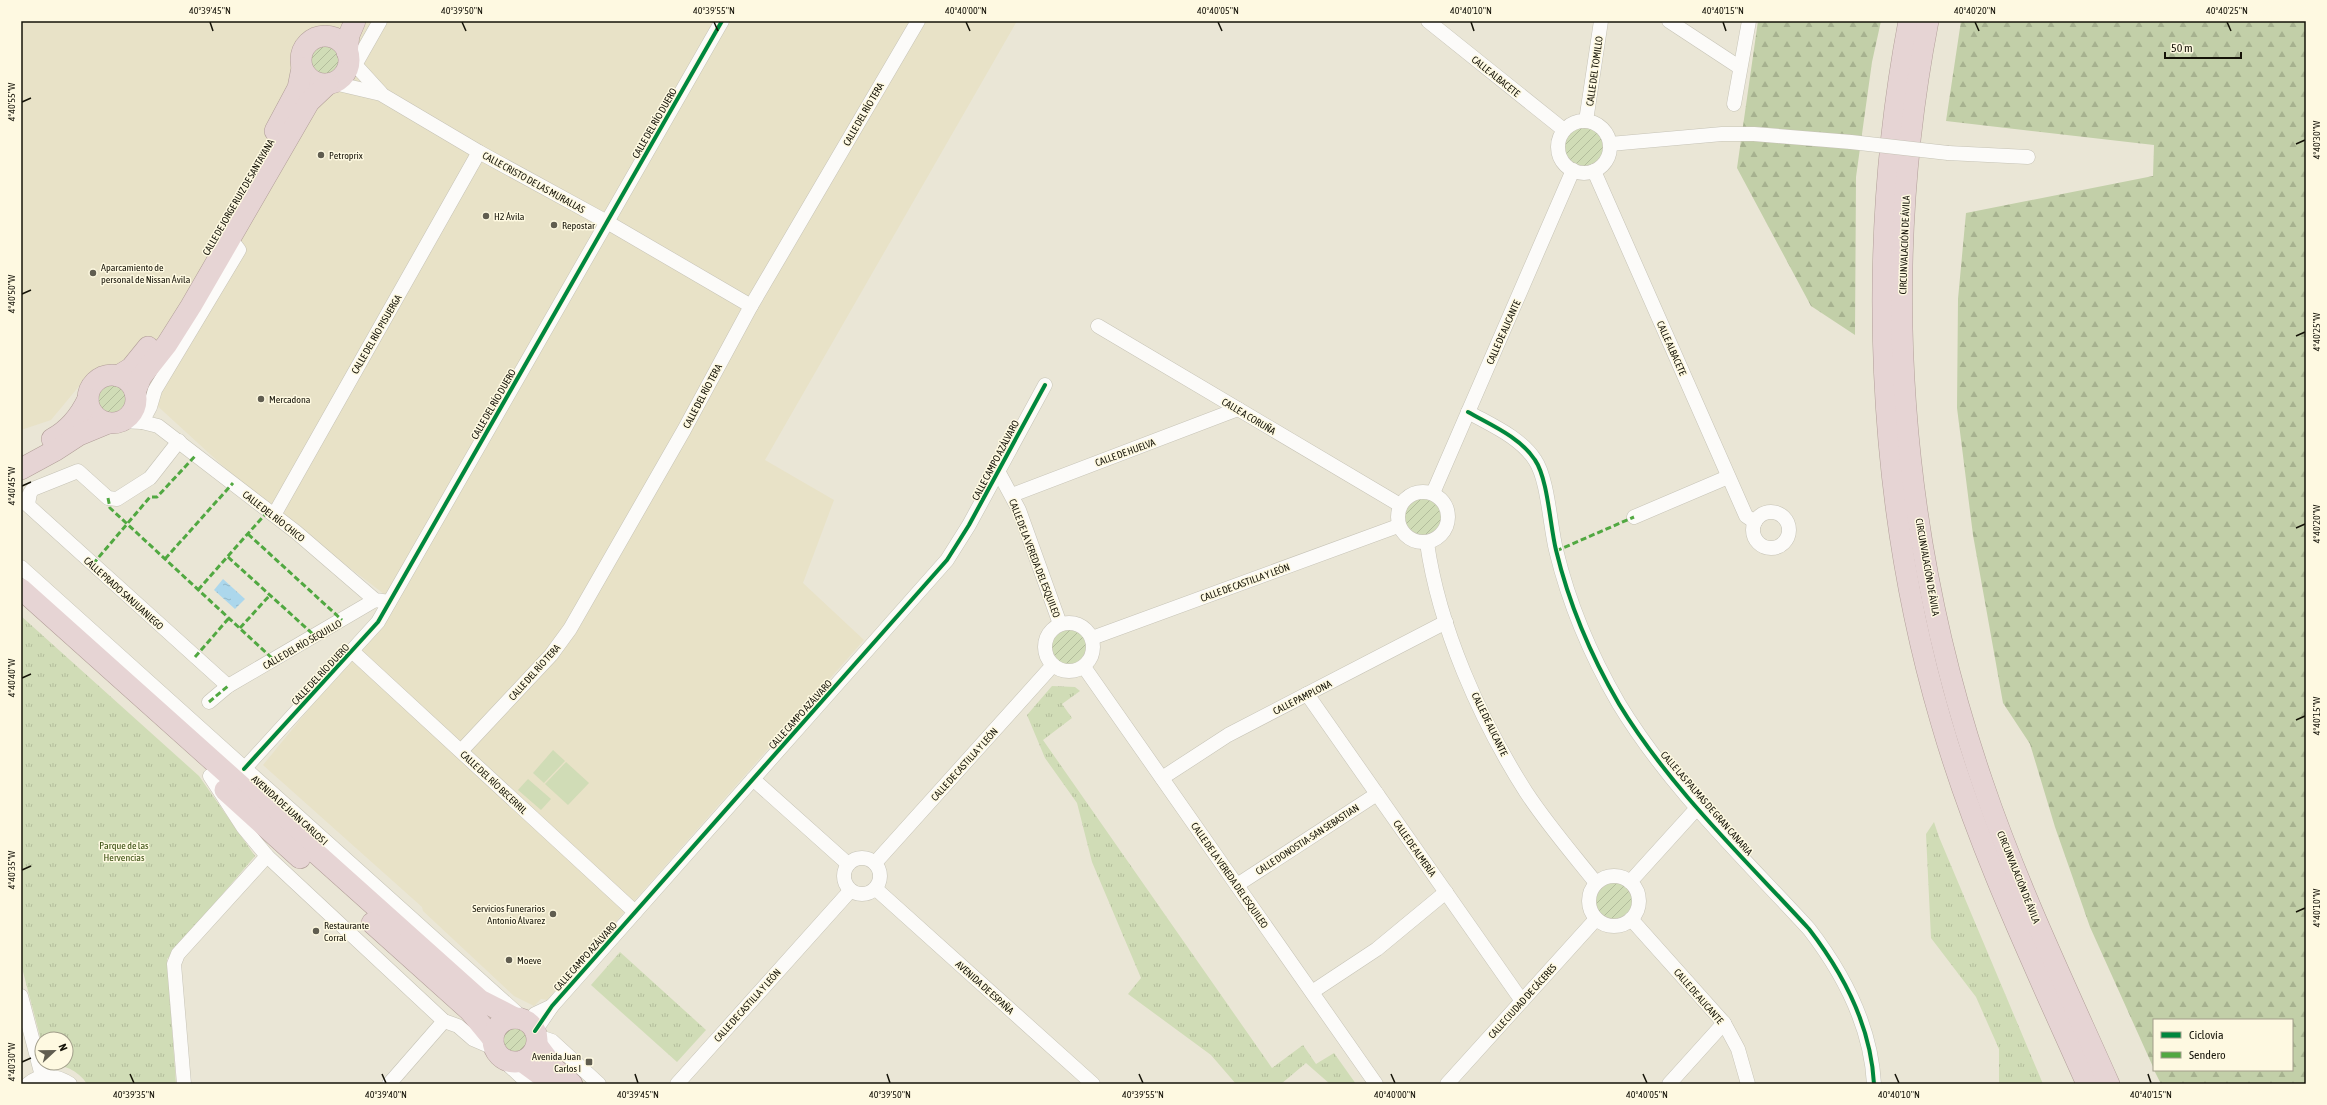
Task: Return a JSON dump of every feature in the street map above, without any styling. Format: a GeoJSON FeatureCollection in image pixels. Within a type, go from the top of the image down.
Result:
{"type":"FeatureCollection","features":[{"type":"Feature","properties":{"kind":"highway","name":"CALLE DE JORGE RUIZ DE SANTAYANA"},"geometry":{"type":"LineString","coordinates":[[21,456],[55,438],[81,413],[88,399],[90,388],[99,379],[111,375],[118,376],[131,368],[150,344],[180,299],[298,88],[304,49],[309,43],[322,37],[339,21]]}},
{"type":"Feature","properties":{"kind":"highway"},"geometry":{"type":"LineString","coordinates":[[343,69],[349,35],[355,21]]}},
{"type":"Feature","properties":{"kind":"highway","name":"CIRCUNVALACIÓN DE ÁVILA"},"geometry":{"type":"LineString","coordinates":[[1909,21],[1901,63],[1884,226],[1883,310],[1889,442],[1910,587],[1940,720],[1964,790],[1996,878],[2087,1084]]}},
{"type":"Feature","properties":{"kind":"highway","name":"CIRCUNVALACIÓN DE ÁVILA"},"geometry":{"type":"LineString","coordinates":[[1928,21],[1910,126],[1904,228],[1902,305],[1908,438],[1930,588],[1960,712],[1983,785],[2048,949],[2109,1084]]}},
{"type":"Feature","properties":{"kind":"highway"},"geometry":{"type":"LineString","coordinates":[[322,37],[337,40],[343,69]]}},
{"type":"Feature","properties":{"kind":"highway"},"geometry":{"type":"LineString","coordinates":[[302,68],[312,81],[343,69]]}},
{"type":"Feature","properties":{"kind":"highway","name":"CALLE DE JORGE RUIZ DE SANTAYANA"},"geometry":{"type":"LineString","coordinates":[[21,468],[56,450],[79,435],[131,414],[140,399],[141,377],[167,344],[191,306],[309,102],[343,69]]}},
{"type":"Feature","properties":{"kind":"highway"},"geometry":{"type":"LineString","coordinates":[[118,376],[131,385],[140,399]]}},
{"type":"Feature","properties":{"kind":"highway"},"geometry":{"type":"LineString","coordinates":[[88,399],[91,412],[101,421],[114,422]]}},
{"type":"Feature","properties":{"kind":"highway","name":"AVENIDA DE JUAN CARLOS I"},"geometry":{"type":"LineString","coordinates":[[21,589],[480,1000],[530,1028],[555,1069],[572,1084]]}},
{"type":"Feature","properties":{"kind":"highway"},"geometry":{"type":"LineString","coordinates":[[21,606],[470,1011],[496,1049],[512,1063],[523,1062],[533,1055],[530,1028],[504,1021],[496,1028],[496,1049]]}},
{"type":"Feature","properties":{"kind":"highway"},"geometry":{"type":"LineString","coordinates":[[523,1062],[553,1084]]}},
{"type":"Feature","properties":{"kind":"street","name":"CALLE DE JORGE RUIZ DE SANTAYANA"},"geometry":{"type":"LineString","coordinates":[[343,69],[380,21]]}},
{"type":"Feature","properties":{"kind":"street","name":"CALLE DEL RÍO DUERO"},"geometry":{"type":"LineString","coordinates":[[244,769],[378,622],[382,601],[606,222],[722,21]]}},
{"type":"Feature","properties":{"kind":"street","name":"CALLE DEL RÍO TERA"},"geometry":{"type":"LineString","coordinates":[[460,751],[551,655],[570,629],[684,430],[751,306],[918,21]]}},
{"type":"Feature","properties":{"kind":"street","name":"CALLE ALBACETE"},"geometry":{"type":"LineString","coordinates":[[1428,21],[1564,130]]}},
{"type":"Feature","properties":{"kind":"street","name":"CALLE DEL TOMILLO"},"geometry":{"type":"LineString","coordinates":[[1586,121],[1601,21]]}},
{"type":"Feature","properties":{"kind":"street"},"geometry":{"type":"LineString","coordinates":[[1669,21],[1740,67]]}},
{"type":"Feature","properties":{"kind":"street"},"geometry":{"type":"LineString","coordinates":[[1734,104],[1749,21]]}},
{"type":"Feature","properties":{"kind":"street","name":"CALLE CRISTO DE LAS MURALLAS"},"geometry":{"type":"LineString","coordinates":[[343,69],[381,94],[479,152],[606,222],[751,306]]}},
{"type":"Feature","properties":{"kind":"street","name":"CALLE CRISTO DE LAS MURALLAS"},"geometry":{"type":"LineString","coordinates":[[343,69],[381,94]]}},
{"type":"Feature","properties":{"kind":"street"},"geometry":{"type":"LineString","coordinates":[[1586,121],[1598,125],[1606,133],[1610,144],[1608,155],[1603,164],[1594,171],[1584,173],[1573,170],[1564,163],[1559,153],[1558,141],[1564,130],[1574,123],[1586,121]]}},
{"type":"Feature","properties":{"kind":"street"},"geometry":{"type":"LineString","coordinates":[[1610,144],[1722,134],[1754,134],[1851,142],[1948,153],[2028,157]]}},
{"type":"Feature","properties":{"kind":"street","name":"CALLE DEL RÍO PISUERGA"},"geometry":{"type":"LineString","coordinates":[[274,515],[479,152]]}},
{"type":"Feature","properties":{"kind":"street","name":"CALLE DE ALICANTE"},"geometry":{"type":"LineString","coordinates":[[1433,493],[1573,170]]}},
{"type":"Feature","properties":{"kind":"street","name":"CALLE ALBACETE"},"geometry":{"type":"LineString","coordinates":[[1594,171],[1728,477],[1746,516],[1755,522]]}},
{"type":"Feature","properties":{"kind":"street","name":"CALLE A CORUÑA"},"geometry":{"type":"LineString","coordinates":[[1098,326],[1400,505]]}},
{"type":"Feature","properties":{"kind":"street","name":"CALLE CAMPO AZÁLVARO"},"geometry":{"type":"LineString","coordinates":[[530,1028],[552,1006],[947,560],[1045,385]]}},
{"type":"Feature","properties":{"kind":"street","name":"CALLE DE JORGE RUIZ DE SANTAYANA"},"geometry":{"type":"LineString","coordinates":[[140,399],[142,422]]}},
{"type":"Feature","properties":{"kind":"street"},"geometry":{"type":"LineString","coordinates":[[140,399],[158,426]]}},
{"type":"Feature","properties":{"kind":"street","name":"CALLE DE HUELVA"},"geometry":{"type":"LineString","coordinates":[[1012,495],[1238,409]]}},
{"type":"Feature","properties":{"kind":"street","name":"CALLE LAS PALMAS DE GRAN CANARIA"},"geometry":{"type":"LineString","coordinates":[[1468,412],[1512,437],[1527,449],[1537,461],[1542,476],[1550,523],[1566,584],[1582,630],[1600,670],[1641,737],[1698,807],[1809,929],[1828,954],[1844,981],[1858,1012],[1869,1051],[1874,1084]]}},
{"type":"Feature","properties":{"kind":"street","name":"CALLE DEL RÍO CHICO"},"geometry":{"type":"LineString","coordinates":[[114,422],[142,422],[158,426],[274,515],[382,601]]}},
{"type":"Feature","properties":{"kind":"street"},"geometry":{"type":"LineString","coordinates":[[24,502],[33,489],[78,471],[108,498],[117,499],[127,495],[150,478],[179,441]]}},
{"type":"Feature","properties":{"kind":"street","name":"CALLE DE LA VEREDA DEL ESQUILEO"},"geometry":{"type":"LineString","coordinates":[[998,471],[1012,495],[1060,624]]}},
{"type":"Feature","properties":{"kind":"street"},"geometry":{"type":"LineString","coordinates":[[1634,517],[1728,477]]}},
{"type":"Feature","properties":{"kind":"street"},"geometry":{"type":"LineString","coordinates":[[1420,491],[1433,493],[1443,501],[1448,513],[1447,527],[1439,537],[1427,543],[1415,542],[1405,536],[1398,526],[1397,515],[1400,505],[1408,496],[1420,491]]}},
{"type":"Feature","properties":{"kind":"street","name":"CALLE PRADO SANJUANIEGO"},"geometry":{"type":"LineString","coordinates":[[24,502],[228,686]]}},
{"type":"Feature","properties":{"kind":"street","name":"CALLE DE CASTILLA Y LEÓN"},"geometry":{"type":"LineString","coordinates":[[1092,638],[1398,526]]}},
{"type":"Feature","properties":{"kind":"street","name":"CALLE DE ALICANTE"},"geometry":{"type":"LineString","coordinates":[[1427,543],[1430,561],[1446,622],[1470,684],[1500,748],[1546,821],[1596,883]]}},
{"type":"Feature","properties":{"kind":"street","name":"AVENIDA DE JUAN CARLOS I"},"geometry":{"type":"LineString","coordinates":[[21,567],[530,1028],[552,1041],[599,1084]]}},
{"type":"Feature","properties":{"kind":"street","name":"CALLE DEL RÍO SEQUILLO"},"geometry":{"type":"LineString","coordinates":[[209,702],[228,686],[382,601]]}},
{"type":"Feature","properties":{"kind":"street"},"geometry":{"type":"LineString","coordinates":[[1073,622],[1085,627],[1092,638],[1094,648],[1091,659],[1084,667],[1074,671],[1063,671],[1053,665],[1046,655],[1045,642],[1050,631],[1060,624],[1073,622]]}},
{"type":"Feature","properties":{"kind":"street","name":"CALLE PAMPLONA"},"geometry":{"type":"LineString","coordinates":[[1162,778],[1228,735],[1446,622]]}},
{"type":"Feature","properties":{"kind":"street","name":"CALLE DEL RÍO BECERRIL"},"geometry":{"type":"LineString","coordinates":[[352,651],[635,912]]}},
{"type":"Feature","properties":{"kind":"street","name":"CALLE DE CASTILLA Y LEÓN"},"geometry":{"type":"LineString","coordinates":[[875,862],[1053,665]]}},
{"type":"Feature","properties":{"kind":"street","name":"CALLE DE LA VEREDA DEL ESQUILEO"},"geometry":{"type":"LineString","coordinates":[[1084,667],[1376,1084]]}},
{"type":"Feature","properties":{"kind":"street","name":"CALLE DE ALMERÍA"},"geometry":{"type":"LineString","coordinates":[[1307,694],[1522,1001]]}},
{"type":"Feature","properties":{"kind":"street"},"geometry":{"type":"LineString","coordinates":[[210,776],[243,827],[267,856],[444,1021],[458,1026],[473,1039],[496,1049],[529,1084]]}},
{"type":"Feature","properties":{"kind":"street"},"geometry":{"type":"LineString","coordinates":[[753,779],[848,864]]}},
{"type":"Feature","properties":{"kind":"street","name":"CALLE DONOSTIA-SAN SEBASTIAN"},"geometry":{"type":"LineString","coordinates":[[1236,885],[1377,794]]}},
{"type":"Feature","properties":{"kind":"street"},"geometry":{"type":"LineString","coordinates":[[1630,882],[1698,807]]}},
{"type":"Feature","properties":{"kind":"street"},"geometry":{"type":"LineString","coordinates":[[184,1084],[174,964],[178,954],[267,856]]}},
{"type":"Feature","properties":{"kind":"street"},"geometry":{"type":"LineString","coordinates":[[861,858],[875,862],[881,876],[876,889],[864,895],[850,891],[843,878],[848,864],[861,858]]}},
{"type":"Feature","properties":{"kind":"street"},"geometry":{"type":"LineString","coordinates":[[1607,877],[1619,877],[1630,882],[1638,894],[1638,907],[1631,919],[1620,925],[1607,925],[1596,919],[1589,908],[1589,894],[1596,883],[1607,877]]}},
{"type":"Feature","properties":{"kind":"street","name":"AVENIDA DE ESPAÑA"},"geometry":{"type":"LineString","coordinates":[[876,889],[1093,1084]]}},
{"type":"Feature","properties":{"kind":"street","name":"CALLE DE CASTILLA Y LEÓN"},"geometry":{"type":"LineString","coordinates":[[677,1084],[850,891]]}},
{"type":"Feature","properties":{"kind":"street"},"geometry":{"type":"LineString","coordinates":[[1312,992],[1377,950],[1446,892]]}},
{"type":"Feature","properties":{"kind":"street","name":"CALLE CIUDAD DE CÁCERES"},"geometry":{"type":"LineString","coordinates":[[1447,1084],[1596,919]]}},
{"type":"Feature","properties":{"kind":"street","name":"CALLE DE ALICANTE"},"geometry":{"type":"LineString","coordinates":[[1631,919],[1724,1023],[1738,1049],[1748,1084]]}},
{"type":"Feature","properties":{"kind":"street"},"geometry":{"type":"LineString","coordinates":[[21,996],[42,1076]]}},
{"type":"Feature","properties":{"kind":"street"},"geometry":{"type":"LineString","coordinates":[[389,1084],[444,1021]]}},
{"type":"Feature","properties":{"kind":"street"},"geometry":{"type":"LineString","coordinates":[[1669,1084],[1724,1023]]}},
{"type":"Feature","properties":{"kind":"street"},"geometry":{"type":"LineString","coordinates":[[28,1084],[42,1076],[62,1078],[70,1084]]}},
{"type":"Feature","properties":{"kind":"shaded area"},"geometry":{"type":"Polygon","coordinates":[[[21,21],[1017,21],[765,460],[834,500],[803,583],[864,640],[547,1000],[541,999],[534,1006],[514,996],[423,911],[422,907],[263,765],[396,603],[260,500],[152,401],[112,371],[85,379],[51,420],[21,430],[21,21]]]}},
{"type":"Feature","properties":{"kind":"green space"},"geometry":{"type":"Polygon","coordinates":[[[1758,21],[1881,21],[1872,62],[1856,177],[1855,335],[1811,306],[1737,168],[1758,21]]]}},
{"type":"Feature","properties":{"kind":"green space"},"geometry":{"type":"Polygon","coordinates":[[[1961,21],[2306,21],[2306,1084],[2161,1084],[2154,1071],[2293,1071],[2293,1019],[2153,1019],[2153,1067],[2090,927],[2055,827],[2030,744],[2003,703],[1973,535],[1957,408],[1958,299],[1966,213],[2153,176],[2154,145],[1946,121],[1961,21]]]}},
{"type":"Feature","properties":{"kind":"green space"},"geometry":{"type":"Polygon","coordinates":[[[325,46],[336,50],[340,61],[336,72],[325,76],[314,72],[310,61],[314,50],[325,46]]]}},
{"type":"Feature","properties":{"kind":"green space"},"geometry":{"type":"Polygon","coordinates":[[[1584,127],[1592,129],[1598,133],[1602,139],[1604,147],[1602,155],[1598,161],[1592,165],[1584,167],[1576,165],[1570,161],[1566,155],[1564,147],[1566,139],[1570,133],[1576,129],[1584,127]]]}},
{"type":"Feature","properties":{"kind":"green space"},"geometry":{"type":"Polygon","coordinates":[[[111,385],[122,389],[126,400],[122,411],[111,415],[100,411],[96,400],[100,389],[111,385]]]}},
{"type":"Feature","properties":{"kind":"green space"},"geometry":{"type":"Polygon","coordinates":[[[1423,498],[1433,501],[1439,507],[1442,517],[1439,527],[1433,533],[1423,536],[1413,533],[1407,527],[1404,517],[1407,507],[1413,501],[1423,498]]]}},
{"type":"Feature","properties":{"kind":"green space","name":"Parque de las Hervencias"},"geometry":{"type":"Polygon","coordinates":[[[21,616],[199,776],[255,856],[167,959],[176,1084],[87,1084],[73,1071],[74,1031],[39,1031],[21,964],[21,616]]]}},
{"type":"Feature","properties":{"kind":"green space"},"geometry":{"type":"Polygon","coordinates":[[[1069,628],[1082,634],[1088,647],[1082,660],[1069,666],[1056,660],[1050,647],[1056,634],[1069,628]]]}},
{"type":"Feature","properties":{"kind":"green space"},"geometry":{"type":"Polygon","coordinates":[[[1052,686],[1075,687],[1080,691],[1062,704],[1072,718],[1043,740],[1272,1068],[1303,1045],[1316,1064],[1334,1053],[1356,1084],[1330,1084],[1306,1063],[1281,1084],[1236,1084],[1211,1055],[1128,994],[1141,978],[1092,862],[1077,803],[1045,758],[1027,715],[1052,686]]]}},
{"type":"Feature","properties":{"kind":"green space"},"geometry":{"type":"Polygon","coordinates":[[[553,750],[565,761],[544,783],[533,773],[553,750]]]}},
{"type":"Feature","properties":{"kind":"green space"},"geometry":{"type":"Polygon","coordinates":[[[566,762],[589,783],[568,805],[545,784],[566,762]]]}},
{"type":"Feature","properties":{"kind":"green space"},"geometry":{"type":"Polygon","coordinates":[[[528,779],[551,799],[541,810],[518,790],[528,779]]]}},
{"type":"Feature","properties":{"kind":"green space"},"geometry":{"type":"Polygon","coordinates":[[[1934,822],[2043,1084],[1999,1084],[1999,1049],[1976,997],[1931,938],[1926,834],[1934,822]]]}},
{"type":"Feature","properties":{"kind":"green space"},"geometry":{"type":"Polygon","coordinates":[[[1614,882],[1624,885],[1630,891],[1633,901],[1630,911],[1624,917],[1614,920],[1604,917],[1598,911],[1595,901],[1598,891],[1604,885],[1614,882]]]}},
{"type":"Feature","properties":{"kind":"green space"},"geometry":{"type":"Polygon","coordinates":[[[620,952],[706,1030],[677,1062],[591,985],[620,952]]]}},
{"type":"Feature","properties":{"kind":"green space"},"geometry":{"type":"Polygon","coordinates":[[[515,1027],[524,1031],[528,1040],[524,1049],[515,1053],[506,1049],[502,1040],[506,1031],[515,1027]]]}},
{"type":"Feature","properties":{"kind":"water"},"geometry":{"type":"Polygon","coordinates":[[[223,579],[245,599],[235,609],[214,590],[223,579]]]}},
{"type":"Feature","properties":{"kind":"marked path"},"geometry":{"type":"LineString","coordinates":[[93,564],[150,497],[157,497],[196,455]]}},
{"type":"Feature","properties":{"kind":"marked path"},"geometry":{"type":"LineString","coordinates":[[165,559],[233,483]]}},
{"type":"Feature","properties":{"kind":"marked path"},"geometry":{"type":"LineString","coordinates":[[108,498],[110,508],[274,660]]}},
{"type":"Feature","properties":{"kind":"marked path"},"geometry":{"type":"LineString","coordinates":[[198,590],[268,511]]}},
{"type":"Feature","properties":{"kind":"marked path"},"geometry":{"type":"LineString","coordinates":[[1556,551],[1634,517]]}},
{"type":"Feature","properties":{"kind":"marked path"},"geometry":{"type":"LineString","coordinates":[[248,534],[342,620]]}},
{"type":"Feature","properties":{"kind":"marked path"},"geometry":{"type":"LineString","coordinates":[[228,557],[315,636]]}},
{"type":"Feature","properties":{"kind":"marked path"},"geometry":{"type":"LineString","coordinates":[[240,628],[270,595]]}},
{"type":"Feature","properties":{"kind":"marked path"},"geometry":{"type":"LineString","coordinates":[[195,657],[229,618]]}},
{"type":"Feature","properties":{"kind":"marked path"},"geometry":{"type":"LineString","coordinates":[[209,702],[228,686]]}},
{"type":"Feature","properties":{"kind":"cycle path"},"geometry":{"type":"LineString","coordinates":[[244,769],[378,622],[722,21]]}},
{"type":"Feature","properties":{"kind":"cycle path"},"geometry":{"type":"LineString","coordinates":[[535,1031],[552,1006],[947,560],[969,525],[1045,385]]}},
{"type":"Feature","properties":{"kind":"cycle path"},"geometry":{"type":"LineString","coordinates":[[1468,412],[1513,438],[1529,452],[1535,460],[1546,490],[1556,550],[1567,590],[1590,648],[1609,686],[1639,735],[1684,793],[1708,821],[1809,929],[1833,964],[1844,982],[1861,1022],[1872,1063],[1874,1084]]}},
{"type":"Feature","properties":{"kind":"place","name":"Petroprix"},"geometry":{"type":"Point","coordinates":[321,155]}},
{"type":"Feature","properties":{"kind":"place","name":"H2 Ávila"},"geometry":{"type":"Point","coordinates":[486,216]}},
{"type":"Feature","properties":{"kind":"place","name":"Repostar"},"geometry":{"type":"Point","coordinates":[554,225]}},
{"type":"Feature","properties":{"kind":"place","name":"Aparcamiento de personal de Nissan Ávila"},"geometry":{"type":"Point","coordinates":[93,273]}},
{"type":"Feature","properties":{"kind":"place","name":"Mercadona"},"geometry":{"type":"Point","coordinates":[261,399]}},
{"type":"Feature","properties":{"kind":"place","name":"Servicios Funerarios Antonio Álvarez"},"geometry":{"type":"Point","coordinates":[553,914]}},
{"type":"Feature","properties":{"kind":"place","name":"Restaurante Corral"},"geometry":{"type":"Point","coordinates":[316,931]}},
{"type":"Feature","properties":{"kind":"place","name":"Moeve"},"geometry":{"type":"Point","coordinates":[509,960]}},
{"type":"Feature","properties":{"kind":"place","name":"Avenida Juan Carlos I"},"geometry":{"type":"Point","coordinates":[589,1062]}}]}
